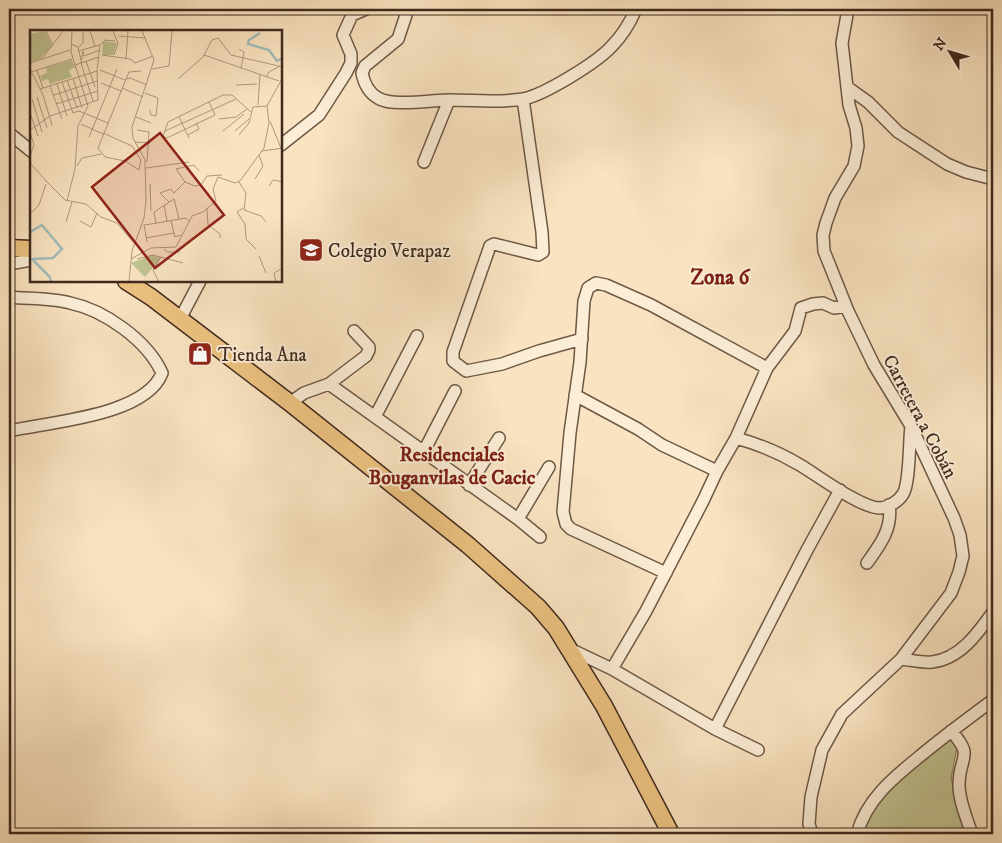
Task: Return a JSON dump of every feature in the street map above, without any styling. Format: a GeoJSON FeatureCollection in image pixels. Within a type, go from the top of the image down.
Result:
{"type":"FeatureCollection","features":[{"type":"Feature","properties":{"kind":"highway"},"geometry":{"type":"LineString","coordinates":[[9,248],[30,249]]}},
{"type":"Feature","properties":{"kind":"highway"},"geometry":{"type":"LineString","coordinates":[[128,282],[151,297],[290,403],[429,513],[514,584],[538,607],[556,628],[604,706],[671,834]]}},
{"type":"Feature","properties":{"kind":"street"},"geometry":{"type":"LineString","coordinates":[[282,144],[319,115],[346,73],[351,63],[351,54],[343,35],[352,15],[366,9]]}},
{"type":"Feature","properties":{"kind":"street"},"geometry":{"type":"LineString","coordinates":[[408,9],[398,39],[365,66],[362,73],[364,81],[379,99],[387,101],[431,102],[449,100],[485,102],[523,99],[571,77],[610,48],[631,22],[636,9]]}},
{"type":"Feature","properties":{"kind":"street","name":"Carretera a Cobán"},"geometry":{"type":"LineString","coordinates":[[812,834],[809,824],[811,797],[822,750],[842,714],[900,660],[951,593],[963,556],[960,535],[954,518],[911,426],[874,365],[846,306],[824,251],[823,235],[835,198],[854,166],[858,146],[847,87],[842,43],[848,9]]}},
{"type":"Feature","properties":{"kind":"street"},"geometry":{"type":"LineString","coordinates":[[847,87],[868,102],[898,132],[946,164],[966,172],[993,178]]}},
{"type":"Feature","properties":{"kind":"street"},"geometry":{"type":"LineString","coordinates":[[523,99],[542,232],[543,252],[538,255],[494,244],[490,246],[453,352],[453,361],[466,372],[502,364],[582,339]]}},
{"type":"Feature","properties":{"kind":"street"},"geometry":{"type":"LineString","coordinates":[[424,162],[449,100]]}},
{"type":"Feature","properties":{"kind":"street"},"geometry":{"type":"LineString","coordinates":[[11,138],[30,150]]}},
{"type":"Feature","properties":{"kind":"street"},"geometry":{"type":"LineString","coordinates":[[9,264],[30,260]]}},
{"type":"Feature","properties":{"kind":"street"},"geometry":{"type":"LineString","coordinates":[[144,282],[151,297]]}},
{"type":"Feature","properties":{"kind":"street"},"geometry":{"type":"LineString","coordinates":[[180,319],[199,282]]}},
{"type":"Feature","properties":{"kind":"street"},"geometry":{"type":"LineString","coordinates":[[666,573],[571,529],[566,524],[563,512],[569,440],[582,339],[584,301],[588,288],[596,284],[606,285],[651,306],[767,368]]}},
{"type":"Feature","properties":{"kind":"street"},"geometry":{"type":"LineString","coordinates":[[9,297],[68,302],[86,307],[123,328],[149,350],[162,373],[158,382],[146,394],[118,407],[89,417],[9,431]]}},
{"type":"Feature","properties":{"kind":"street"},"geometry":{"type":"LineString","coordinates":[[612,669],[646,611],[703,502],[717,471],[736,438],[767,368],[795,331],[801,308],[823,303],[834,308],[846,306]]}},
{"type":"Feature","properties":{"kind":"street"},"geometry":{"type":"LineString","coordinates":[[290,403],[304,393],[329,384],[366,356],[369,347],[354,331]]}},
{"type":"Feature","properties":{"kind":"street"},"geometry":{"type":"LineString","coordinates":[[375,417],[417,336]]}},
{"type":"Feature","properties":{"kind":"street"},"geometry":{"type":"LineString","coordinates":[[329,384],[423,453],[518,519],[540,537]]}},
{"type":"Feature","properties":{"kind":"street"},"geometry":{"type":"LineString","coordinates":[[423,453],[455,391]]}},
{"type":"Feature","properties":{"kind":"street"},"geometry":{"type":"LineString","coordinates":[[575,395],[662,444],[717,471]]}},
{"type":"Feature","properties":{"kind":"street"},"geometry":{"type":"LineString","coordinates":[[736,438],[757,443],[798,464],[864,504],[880,508],[894,504],[903,494],[907,484],[911,426]]}},
{"type":"Feature","properties":{"kind":"street"},"geometry":{"type":"LineString","coordinates":[[469,485],[499,438]]}},
{"type":"Feature","properties":{"kind":"street"},"geometry":{"type":"LineString","coordinates":[[518,519],[549,467]]}},
{"type":"Feature","properties":{"kind":"street"},"geometry":{"type":"LineString","coordinates":[[715,729],[811,542],[840,490]]}},
{"type":"Feature","properties":{"kind":"street"},"geometry":{"type":"LineString","coordinates":[[867,563],[880,545],[890,525],[889,505]]}},
{"type":"Feature","properties":{"kind":"street"},"geometry":{"type":"LineString","coordinates":[[900,660],[941,661],[959,652],[979,632],[993,612]]}},
{"type":"Feature","properties":{"kind":"street"},"geometry":{"type":"LineString","coordinates":[[570,649],[612,669],[715,729],[758,750]]}},
{"type":"Feature","properties":{"kind":"street"},"geometry":{"type":"LineString","coordinates":[[857,834],[872,802],[887,783],[993,700]]}},
{"type":"Feature","properties":{"kind":"street"},"geometry":{"type":"LineString","coordinates":[[951,731],[963,745],[965,754],[959,786],[972,834]]}},
{"type":"Feature","properties":{"kind":"green space"},"geometry":{"type":"Polygon","coordinates":[[[952,735],[958,741],[951,779],[969,834],[861,834],[876,804],[890,785],[952,735]]]}},
{"type":"Feature","properties":{"kind":"place","name":"Colegio Verapaz"},"geometry":{"type":"Point","coordinates":[311,250]}},
{"type":"Feature","properties":{"kind":"place","name":"Tienda Ana"},"geometry":{"type":"Point","coordinates":[200,354]}},
{"type":"Feature","properties":{"kind":"district","name":"Zona 6"},"geometry":{"type":"Point","coordinates":[720,277]}},
{"type":"Feature","properties":{"kind":"district","name":"Residenciales Bouganvilas de Cacic"},"geometry":{"type":"Point","coordinates":[452,466]}}]}
